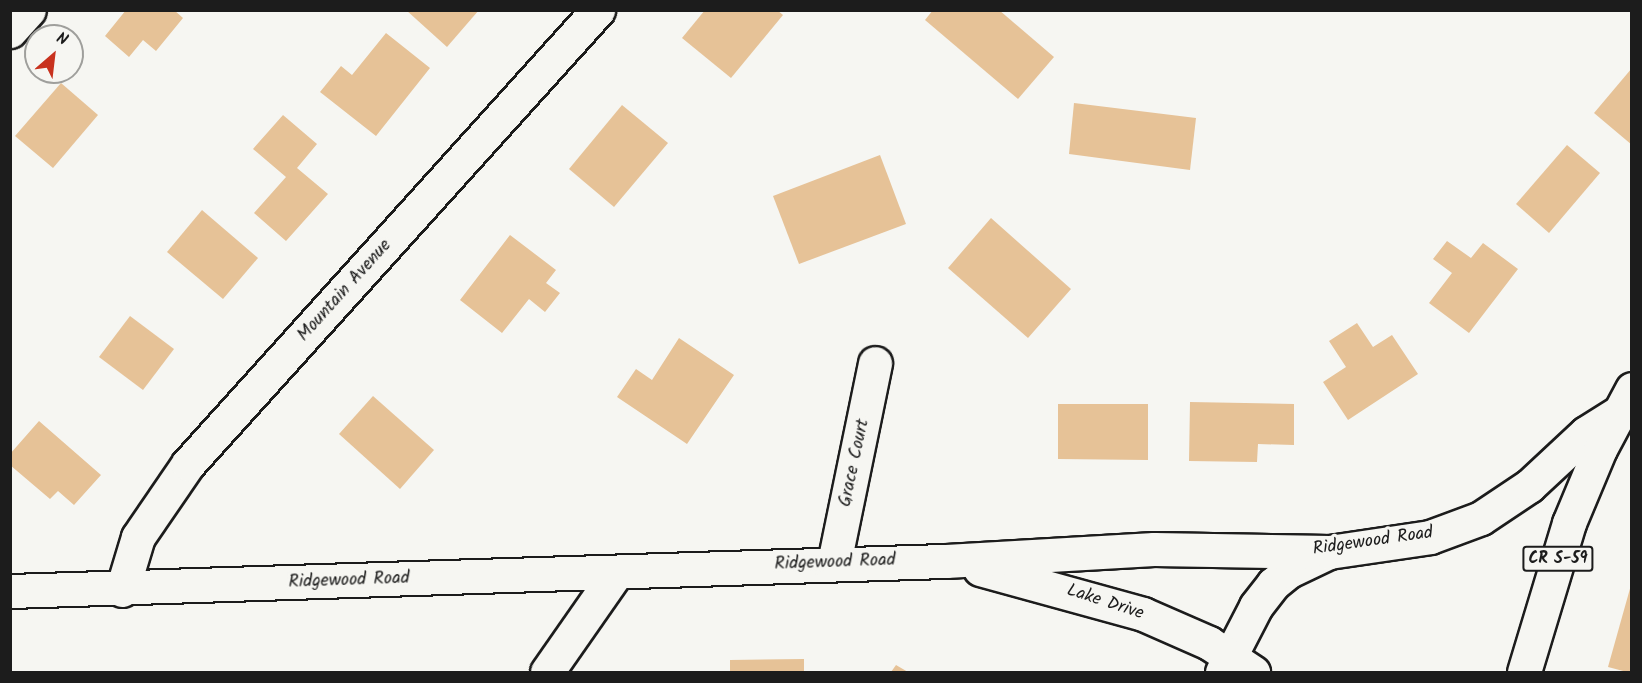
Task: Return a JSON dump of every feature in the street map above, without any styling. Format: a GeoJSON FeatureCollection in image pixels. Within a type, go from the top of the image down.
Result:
{"type":"FeatureCollection","features":[{"type":"Feature","properties":{"kind":"main road"},"geometry":{"type":"LineString","coordinates":[[10,31],[29,10]]}},
{"type":"Feature","properties":{"kind":"main road","name":"Mountain Avenue"},"geometry":{"type":"LineString","coordinates":[[122,590],[138,537],[188,464],[598,10]]}},
{"type":"Feature","properties":{"kind":"main road","name":"Grace Court"},"geometry":{"type":"LineString","coordinates":[[834,563],[875,363]]}},
{"type":"Feature","properties":{"kind":"main road","name":"Ridgewood Road"},"geometry":{"type":"LineString","coordinates":[[10,591],[122,590],[834,563],[946,561],[1154,549],[1329,552],[1430,537],[1481,518],[1529,486],[1586,433],[1625,401]]}},
{"type":"Feature","properties":{"kind":"main road","name":"CR S-59"},"geometry":{"type":"LineString","coordinates":[[1524,672],[1569,523],[1600,449],[1625,401]]}},
{"type":"Feature","properties":{"kind":"main road"},"geometry":{"type":"LineString","coordinates":[[1235,667],[1256,606],[1273,584],[1289,571],[1329,552]]}},
{"type":"Feature","properties":{"kind":"main road","name":"Lake Drive"},"geometry":{"type":"LineString","coordinates":[[946,561],[1103,600],[1177,628],[1235,667]]}},
{"type":"Feature","properties":{"kind":"main road"},"geometry":{"type":"LineString","coordinates":[[547,672],[616,573]]}},
{"type":"Feature","properties":{"kind":"building"},"geometry":{"type":"Polygon","coordinates":[[[126,10],[174,10],[183,18],[156,51],[143,40],[129,57],[105,36],[126,10]]]}},
{"type":"Feature","properties":{"kind":"building"},"geometry":{"type":"Polygon","coordinates":[[[406,10],[479,10],[447,47],[406,10]]]}},
{"type":"Feature","properties":{"kind":"building"},"geometry":{"type":"Polygon","coordinates":[[[705,10],[777,10],[783,15],[731,78],[682,38],[705,10]]]}},
{"type":"Feature","properties":{"kind":"building"},"geometry":{"type":"Polygon","coordinates":[[[933,10],[999,10],[1054,57],[1018,99],[925,20],[933,10]]]}},
{"type":"Feature","properties":{"kind":"building"},"geometry":{"type":"Polygon","coordinates":[[[386,33],[430,68],[376,136],[320,92],[341,66],[352,75],[386,33]]]}},
{"type":"Feature","properties":{"kind":"building"},"geometry":{"type":"Polygon","coordinates":[[[1632,68],[1632,145],[1594,113],[1632,68]]]}},
{"type":"Feature","properties":{"kind":"building"},"geometry":{"type":"Polygon","coordinates":[[[60,84],[98,115],[53,168],[15,136],[60,84]]]}},
{"type":"Feature","properties":{"kind":"building"},"geometry":{"type":"Polygon","coordinates":[[[1074,103],[1196,118],[1190,170],[1069,154],[1074,103]]]}},
{"type":"Feature","properties":{"kind":"building"},"geometry":{"type":"Polygon","coordinates":[[[622,105],[668,143],[614,207],[569,169],[622,105]]]}},
{"type":"Feature","properties":{"kind":"building"},"geometry":{"type":"Polygon","coordinates":[[[283,115],[317,144],[297,168],[328,194],[286,241],[254,213],[286,177],[253,149],[283,115]]]}},
{"type":"Feature","properties":{"kind":"building"},"geometry":{"type":"Polygon","coordinates":[[[1567,145],[1600,173],[1549,233],[1516,204],[1567,145]]]}},
{"type":"Feature","properties":{"kind":"building"},"geometry":{"type":"Polygon","coordinates":[[[880,155],[906,224],[799,264],[773,196],[880,155]]]}},
{"type":"Feature","properties":{"kind":"building"},"geometry":{"type":"Polygon","coordinates":[[[202,210],[258,258],[223,299],[167,252],[202,210]]]}},
{"type":"Feature","properties":{"kind":"building"},"geometry":{"type":"Polygon","coordinates":[[[991,218],[1071,289],[1028,338],[948,268],[991,218]]]}},
{"type":"Feature","properties":{"kind":"building"},"geometry":{"type":"Polygon","coordinates":[[[510,235],[556,270],[546,283],[560,293],[545,312],[529,299],[502,333],[460,300],[510,235]]]}},
{"type":"Feature","properties":{"kind":"building"},"geometry":{"type":"Polygon","coordinates":[[[1447,241],[1471,258],[1483,243],[1518,269],[1469,333],[1429,303],[1452,273],[1433,259],[1447,241]]]}},
{"type":"Feature","properties":{"kind":"building"},"geometry":{"type":"Polygon","coordinates":[[[130,316],[174,349],[143,390],[99,357],[130,316]]]}},
{"type":"Feature","properties":{"kind":"building"},"geometry":{"type":"Polygon","coordinates":[[[1357,323],[1373,347],[1392,335],[1418,374],[1348,420],[1323,382],[1346,367],[1329,341],[1357,323]]]}},
{"type":"Feature","properties":{"kind":"building"},"geometry":{"type":"Polygon","coordinates":[[[679,338],[734,375],[687,444],[617,397],[636,369],[652,380],[679,338]]]}},
{"type":"Feature","properties":{"kind":"building"},"geometry":{"type":"Polygon","coordinates":[[[373,396],[434,450],[400,489],[339,434],[373,396]]]}},
{"type":"Feature","properties":{"kind":"building"},"geometry":{"type":"Polygon","coordinates":[[[1190,402],[1294,404],[1294,445],[1258,444],[1257,462],[1189,461],[1190,402]]]}},
{"type":"Feature","properties":{"kind":"building"},"geometry":{"type":"Polygon","coordinates":[[[1058,404],[1148,404],[1148,460],[1058,459],[1058,404]]]}},
{"type":"Feature","properties":{"kind":"building"},"geometry":{"type":"Polygon","coordinates":[[[39,421],[101,475],[74,505],[58,491],[50,499],[10,465],[10,454],[39,421]]]}},
{"type":"Feature","properties":{"kind":"building"},"geometry":{"type":"Polygon","coordinates":[[[1631,585],[1632,672],[1627,672],[1608,667],[1631,585]]]}},
{"type":"Feature","properties":{"kind":"building"},"geometry":{"type":"Polygon","coordinates":[[[804,659],[804,672],[730,672],[730,660],[804,659]]]}},
{"type":"Feature","properties":{"kind":"building"},"geometry":{"type":"Polygon","coordinates":[[[896,665],[908,672],[891,672],[896,665]]]}}]}
